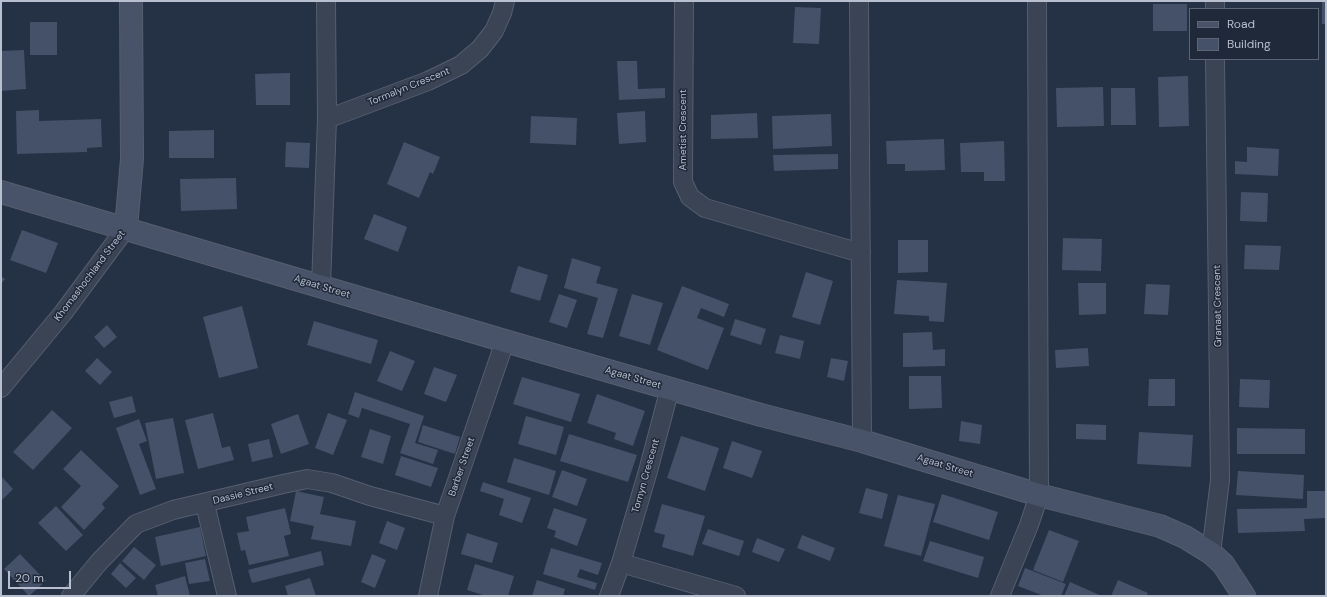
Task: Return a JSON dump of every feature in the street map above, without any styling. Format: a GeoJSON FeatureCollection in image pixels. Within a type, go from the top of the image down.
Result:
{"type":"FeatureCollection","features":[{"type":"Feature","properties":{"kind":"street","name":"Khomashochland Street"},"geometry":{"type":"LineString","coordinates":[[1,388],[63,313],[126,228],[132,159],[132,1]]}},
{"type":"Feature","properties":{"kind":"street"},"geometry":{"type":"LineString","coordinates":[[321,286],[327,119],[326,1]]}},
{"type":"Feature","properties":{"kind":"street","name":"Tormalyn Crescent"},"geometry":{"type":"LineString","coordinates":[[327,119],[428,81],[461,65],[480,49],[494,31],[502,13],[505,1]]}},
{"type":"Feature","properties":{"kind":"street","name":"Ametist Crescent"},"geometry":{"type":"LineString","coordinates":[[684,1],[683,182],[690,197],[705,208],[861,253]]}},
{"type":"Feature","properties":{"kind":"street"},"geometry":{"type":"LineString","coordinates":[[859,1],[862,441]]}},
{"type":"Feature","properties":{"kind":"street"},"geometry":{"type":"LineString","coordinates":[[1000,596],[1029,525],[1039,495],[1037,1]]}},
{"type":"Feature","properties":{"kind":"street","name":"Granaat Crescent"},"geometry":{"type":"LineString","coordinates":[[1211,553],[1220,480],[1215,60]]}},
{"type":"Feature","properties":{"kind":"street","name":"Agaat Street"},"geometry":{"type":"LineString","coordinates":[[1,192],[504,341],[862,441],[1039,495],[1160,526],[1185,537],[1211,553],[1223,564],[1244,596]]}},
{"type":"Feature","properties":{"kind":"street","name":"Barber Street"},"geometry":{"type":"LineString","coordinates":[[428,596],[445,516],[504,341]]}},
{"type":"Feature","properties":{"kind":"street","name":"Tornyn Crescent"},"geometry":{"type":"LineString","coordinates":[[609,596],[620,563],[670,388]]}},
{"type":"Feature","properties":{"kind":"street","name":"Dassie Street"},"geometry":{"type":"LineString","coordinates":[[71,596],[99,562],[136,524],[173,510],[205,504],[307,479],[332,483],[370,496],[445,516]]}},
{"type":"Feature","properties":{"kind":"street"},"geometry":{"type":"LineString","coordinates":[[205,504],[227,596]]}},
{"type":"Feature","properties":{"kind":"street"},"geometry":{"type":"LineString","coordinates":[[620,563],[736,596]]}},
{"type":"Feature","properties":{"kind":"building"},"geometry":{"type":"Polygon","coordinates":[[[1322,1],[1326,1],[1326,24],[1322,24],[1322,1]]]}},
{"type":"Feature","properties":{"kind":"building"},"geometry":{"type":"Polygon","coordinates":[[[1153,4],[1187,4],[1187,31],[1153,31],[1153,4]]]}},
{"type":"Feature","properties":{"kind":"building"},"geometry":{"type":"Polygon","coordinates":[[[795,7],[821,8],[819,44],[793,43],[795,7]]]}},
{"type":"Feature","properties":{"kind":"building"},"geometry":{"type":"Polygon","coordinates":[[[30,22],[57,22],[57,55],[30,55],[30,22]]]}},
{"type":"Feature","properties":{"kind":"building"},"geometry":{"type":"Polygon","coordinates":[[[24,50],[26,89],[1,91],[1,51],[24,50]]]}},
{"type":"Feature","properties":{"kind":"building"},"geometry":{"type":"Polygon","coordinates":[[[617,61],[637,61],[638,89],[665,88],[665,98],[619,100],[617,61]]]}},
{"type":"Feature","properties":{"kind":"building"},"geometry":{"type":"Polygon","coordinates":[[[290,73],[290,105],[256,105],[255,74],[290,73]]]}},
{"type":"Feature","properties":{"kind":"building"},"geometry":{"type":"Polygon","coordinates":[[[1188,76],[1189,126],[1159,127],[1158,77],[1188,76]]]}},
{"type":"Feature","properties":{"kind":"building"},"geometry":{"type":"Polygon","coordinates":[[[1103,87],[1104,126],[1057,127],[1056,88],[1103,87]]]}},
{"type":"Feature","properties":{"kind":"building"},"geometry":{"type":"Polygon","coordinates":[[[1111,88],[1135,88],[1136,125],[1111,125],[1111,88]]]}},
{"type":"Feature","properties":{"kind":"building"},"geometry":{"type":"Polygon","coordinates":[[[39,110],[39,121],[101,119],[102,147],[87,148],[87,152],[17,154],[16,111],[39,110]]]}},
{"type":"Feature","properties":{"kind":"building"},"geometry":{"type":"Polygon","coordinates":[[[645,111],[646,142],[619,144],[617,113],[645,111]]]}},
{"type":"Feature","properties":{"kind":"building"},"geometry":{"type":"Polygon","coordinates":[[[757,113],[758,138],[711,139],[711,115],[757,113]]]}},
{"type":"Feature","properties":{"kind":"building"},"geometry":{"type":"Polygon","coordinates":[[[831,114],[832,146],[773,149],[772,116],[831,114]]]}},
{"type":"Feature","properties":{"kind":"building"},"geometry":{"type":"Polygon","coordinates":[[[531,116],[577,118],[576,145],[530,143],[531,116]]]}},
{"type":"Feature","properties":{"kind":"building"},"geometry":{"type":"Polygon","coordinates":[[[214,130],[214,158],[169,158],[169,131],[214,130]]]}},
{"type":"Feature","properties":{"kind":"building"},"geometry":{"type":"Polygon","coordinates":[[[944,139],[945,170],[905,171],[905,164],[887,164],[886,141],[944,139]]]}},
{"type":"Feature","properties":{"kind":"building"},"geometry":{"type":"Polygon","coordinates":[[[1004,141],[1005,181],[984,181],[984,172],[961,172],[960,143],[1004,141]]]}},
{"type":"Feature","properties":{"kind":"building"},"geometry":{"type":"Polygon","coordinates":[[[286,142],[310,143],[309,168],[285,167],[286,142]]]}},
{"type":"Feature","properties":{"kind":"building"},"geometry":{"type":"Polygon","coordinates":[[[404,142],[440,157],[433,174],[430,172],[419,198],[387,184],[404,142]]]}},
{"type":"Feature","properties":{"kind":"building"},"geometry":{"type":"Polygon","coordinates":[[[1247,147],[1279,149],[1278,176],[1235,174],[1235,161],[1247,162],[1247,147]]]}},
{"type":"Feature","properties":{"kind":"building"},"geometry":{"type":"Polygon","coordinates":[[[838,154],[838,169],[774,171],[773,155],[838,154]]]}},
{"type":"Feature","properties":{"kind":"building"},"geometry":{"type":"Polygon","coordinates":[[[236,178],[237,209],[181,211],[180,179],[236,178]]]}},
{"type":"Feature","properties":{"kind":"building"},"geometry":{"type":"Polygon","coordinates":[[[1241,192],[1268,193],[1267,222],[1240,221],[1241,192]]]}},
{"type":"Feature","properties":{"kind":"building"},"geometry":{"type":"Polygon","coordinates":[[[374,214],[407,227],[398,252],[364,239],[374,214]]]}},
{"type":"Feature","properties":{"kind":"building"},"geometry":{"type":"Polygon","coordinates":[[[22,230],[58,243],[46,273],[10,260],[22,230]]]}},
{"type":"Feature","properties":{"kind":"building"},"geometry":{"type":"Polygon","coordinates":[[[1063,238],[1102,239],[1101,271],[1062,270],[1063,238]]]}},
{"type":"Feature","properties":{"kind":"building"},"geometry":{"type":"Polygon","coordinates":[[[898,240],[928,240],[928,272],[898,273],[898,240]]]}},
{"type":"Feature","properties":{"kind":"building"},"geometry":{"type":"Polygon","coordinates":[[[1245,245],[1281,246],[1279,270],[1244,269],[1245,245]]]}},
{"type":"Feature","properties":{"kind":"building"},"geometry":{"type":"Polygon","coordinates":[[[572,258],[601,267],[596,283],[618,289],[603,338],[587,334],[598,298],[564,288],[572,258]]]}},
{"type":"Feature","properties":{"kind":"building"},"geometry":{"type":"Polygon","coordinates":[[[518,266],[548,275],[540,301],[510,292],[518,266]]]}},
{"type":"Feature","properties":{"kind":"building"},"geometry":{"type":"Polygon","coordinates":[[[806,272],[833,281],[820,325],[792,317],[806,272]]]}},
{"type":"Feature","properties":{"kind":"building"},"geometry":{"type":"Polygon","coordinates":[[[1,276],[5,279],[1,284],[1,276]]]}},
{"type":"Feature","properties":{"kind":"building"},"geometry":{"type":"Polygon","coordinates":[[[897,280],[947,283],[944,322],[929,321],[929,316],[894,314],[897,280]]]}},
{"type":"Feature","properties":{"kind":"building"},"geometry":{"type":"Polygon","coordinates":[[[1078,283],[1106,283],[1106,314],[1079,315],[1078,283]]]}},
{"type":"Feature","properties":{"kind":"building"},"geometry":{"type":"Polygon","coordinates":[[[1146,284],[1170,285],[1168,315],[1144,314],[1146,284]]]}},
{"type":"Feature","properties":{"kind":"building"},"geometry":{"type":"Polygon","coordinates":[[[682,286],[729,304],[724,317],[701,308],[697,318],[724,328],[708,370],[657,350],[682,286]]]}},
{"type":"Feature","properties":{"kind":"building"},"geometry":{"type":"Polygon","coordinates":[[[559,294],[577,300],[567,328],[549,322],[559,294]]]}},
{"type":"Feature","properties":{"kind":"building"},"geometry":{"type":"Polygon","coordinates":[[[632,294],[663,303],[650,345],[619,336],[632,294]]]}},
{"type":"Feature","properties":{"kind":"building"},"geometry":{"type":"Polygon","coordinates":[[[242,306],[258,368],[219,378],[203,317],[242,306]]]}},
{"type":"Feature","properties":{"kind":"building"},"geometry":{"type":"Polygon","coordinates":[[[735,319],[766,329],[761,345],[730,335],[735,319]]]}},
{"type":"Feature","properties":{"kind":"building"},"geometry":{"type":"Polygon","coordinates":[[[314,321],[378,340],[371,364],[307,345],[314,321]]]}},
{"type":"Feature","properties":{"kind":"building"},"geometry":{"type":"Polygon","coordinates":[[[107,325],[117,337],[104,348],[94,337],[107,325]]]}},
{"type":"Feature","properties":{"kind":"building"},"geometry":{"type":"Polygon","coordinates":[[[932,332],[933,350],[945,349],[945,366],[903,367],[903,333],[932,332]]]}},
{"type":"Feature","properties":{"kind":"building"},"geometry":{"type":"Polygon","coordinates":[[[780,335],[804,341],[800,359],[775,353],[780,335]]]}},
{"type":"Feature","properties":{"kind":"building"},"geometry":{"type":"Polygon","coordinates":[[[1088,348],[1089,366],[1056,368],[1055,350],[1088,348]]]}},
{"type":"Feature","properties":{"kind":"building"},"geometry":{"type":"Polygon","coordinates":[[[390,351],[415,361],[402,391],[377,381],[390,351]]]}},
{"type":"Feature","properties":{"kind":"building"},"geometry":{"type":"Polygon","coordinates":[[[97,358],[112,372],[100,385],[85,371],[97,358]]]}},
{"type":"Feature","properties":{"kind":"building"},"geometry":{"type":"Polygon","coordinates":[[[831,358],[848,361],[844,381],[827,377],[831,358]]]}},
{"type":"Feature","properties":{"kind":"building"},"geometry":{"type":"Polygon","coordinates":[[[434,367],[457,375],[446,402],[424,394],[434,367]]]}},
{"type":"Feature","properties":{"kind":"building"},"geometry":{"type":"Polygon","coordinates":[[[909,376],[941,376],[942,408],[909,409],[909,376]]]}},
{"type":"Feature","properties":{"kind":"building"},"geometry":{"type":"Polygon","coordinates":[[[522,377],[580,394],[571,422],[513,404],[522,377]]]}},
{"type":"Feature","properties":{"kind":"building"},"geometry":{"type":"Polygon","coordinates":[[[1149,379],[1175,379],[1175,406],[1148,406],[1149,379]]]}},
{"type":"Feature","properties":{"kind":"building"},"geometry":{"type":"Polygon","coordinates":[[[1240,379],[1270,380],[1269,408],[1239,407],[1240,379]]]}},
{"type":"Feature","properties":{"kind":"building"},"geometry":{"type":"Polygon","coordinates":[[[355,392],[424,416],[415,443],[438,450],[433,464],[400,453],[410,424],[362,408],[359,418],[348,414],[355,392]]]}},
{"type":"Feature","properties":{"kind":"building"},"geometry":{"type":"Polygon","coordinates":[[[597,394],[645,411],[633,446],[614,439],[616,433],[587,423],[597,394]]]}},
{"type":"Feature","properties":{"kind":"building"},"geometry":{"type":"Polygon","coordinates":[[[132,396],[136,412],[114,418],[109,402],[132,396]]]}},
{"type":"Feature","properties":{"kind":"building"},"geometry":{"type":"Polygon","coordinates":[[[52,410],[72,428],[33,470],[13,452],[52,410]]]}},
{"type":"Feature","properties":{"kind":"building"},"geometry":{"type":"Polygon","coordinates":[[[213,413],[222,448],[230,446],[234,460],[198,469],[185,420],[213,413]]]}},
{"type":"Feature","properties":{"kind":"building"},"geometry":{"type":"Polygon","coordinates":[[[328,413],[347,420],[333,455],[315,448],[328,413]]]}},
{"type":"Feature","properties":{"kind":"building"},"geometry":{"type":"Polygon","coordinates":[[[298,414],[309,444],[281,454],[271,424],[298,414]]]}},
{"type":"Feature","properties":{"kind":"building"},"geometry":{"type":"Polygon","coordinates":[[[526,416],[564,427],[556,455],[518,444],[526,416]]]}},
{"type":"Feature","properties":{"kind":"building"},"geometry":{"type":"Polygon","coordinates":[[[173,418],[184,473],[156,479],[145,423],[173,418]]]}},
{"type":"Feature","properties":{"kind":"building"},"geometry":{"type":"Polygon","coordinates":[[[139,419],[147,441],[139,444],[156,489],[140,495],[116,428],[139,419]]]}},
{"type":"Feature","properties":{"kind":"building"},"geometry":{"type":"Polygon","coordinates":[[[961,421],[982,425],[980,444],[959,441],[961,421]]]}},
{"type":"Feature","properties":{"kind":"building"},"geometry":{"type":"Polygon","coordinates":[[[1076,424],[1106,425],[1106,440],[1076,439],[1076,424]]]}},
{"type":"Feature","properties":{"kind":"building"},"geometry":{"type":"Polygon","coordinates":[[[423,425],[460,437],[455,454],[418,442],[423,425]]]}},
{"type":"Feature","properties":{"kind":"building"},"geometry":{"type":"Polygon","coordinates":[[[1237,428],[1305,429],[1305,454],[1237,454],[1237,428]]]}},
{"type":"Feature","properties":{"kind":"building"},"geometry":{"type":"Polygon","coordinates":[[[370,429],[391,436],[383,464],[361,457],[370,429]]]}},
{"type":"Feature","properties":{"kind":"building"},"geometry":{"type":"Polygon","coordinates":[[[1139,432],[1193,435],[1191,467],[1137,464],[1139,432]]]}},
{"type":"Feature","properties":{"kind":"building"},"geometry":{"type":"Polygon","coordinates":[[[569,434],[637,455],[628,482],[560,461],[569,434]]]}},
{"type":"Feature","properties":{"kind":"building"},"geometry":{"type":"Polygon","coordinates":[[[681,436],[719,448],[705,491],[667,478],[681,436]]]}},
{"type":"Feature","properties":{"kind":"building"},"geometry":{"type":"Polygon","coordinates":[[[269,439],[273,457],[252,462],[248,444],[269,439]]]}},
{"type":"Feature","properties":{"kind":"building"},"geometry":{"type":"Polygon","coordinates":[[[732,441],[762,451],[752,478],[723,468],[732,441]]]}},
{"type":"Feature","properties":{"kind":"building"},"geometry":{"type":"Polygon","coordinates":[[[81,450],[119,486],[102,504],[105,508],[84,530],[61,507],[81,486],[63,469],[81,450]]]}},
{"type":"Feature","properties":{"kind":"building"},"geometry":{"type":"Polygon","coordinates":[[[401,456],[438,468],[431,487],[395,475],[401,456]]]}},
{"type":"Feature","properties":{"kind":"building"},"geometry":{"type":"Polygon","coordinates":[[[514,458],[556,471],[549,495],[507,482],[514,458]]]}},
{"type":"Feature","properties":{"kind":"building"},"geometry":{"type":"Polygon","coordinates":[[[562,470],[587,479],[577,506],[552,497],[562,470]]]}},
{"type":"Feature","properties":{"kind":"building"},"geometry":{"type":"Polygon","coordinates":[[[1238,471],[1304,475],[1303,499],[1236,495],[1238,471]]]}},
{"type":"Feature","properties":{"kind":"building"},"geometry":{"type":"Polygon","coordinates":[[[1,476],[13,489],[1,501],[1,476]]]}},
{"type":"Feature","properties":{"kind":"building"},"geometry":{"type":"Polygon","coordinates":[[[483,482],[531,498],[522,523],[499,515],[504,499],[480,491],[483,482]]]}},
{"type":"Feature","properties":{"kind":"building"},"geometry":{"type":"Polygon","coordinates":[[[866,488],[888,494],[882,519],[859,513],[866,488]]]}},
{"type":"Feature","properties":{"kind":"building"},"geometry":{"type":"Polygon","coordinates":[[[296,491],[324,497],[320,514],[356,521],[351,546],[311,539],[314,526],[290,521],[296,491]]]}},
{"type":"Feature","properties":{"kind":"building"},"geometry":{"type":"Polygon","coordinates":[[[1307,491],[1326,491],[1326,518],[1304,519],[1305,531],[1238,533],[1237,509],[1307,508],[1307,491]]]}},
{"type":"Feature","properties":{"kind":"building"},"geometry":{"type":"Polygon","coordinates":[[[942,494],[998,512],[989,540],[933,522],[942,494]]]}},
{"type":"Feature","properties":{"kind":"building"},"geometry":{"type":"Polygon","coordinates":[[[898,495],[935,504],[921,556],[884,546],[898,495]]]}},
{"type":"Feature","properties":{"kind":"building"},"geometry":{"type":"Polygon","coordinates":[[[662,504],[705,516],[693,556],[662,547],[665,535],[654,532],[662,504]]]}},
{"type":"Feature","properties":{"kind":"building"},"geometry":{"type":"Polygon","coordinates":[[[56,506],[83,535],[66,551],[38,523],[56,506]]]}},
{"type":"Feature","properties":{"kind":"building"},"geometry":{"type":"Polygon","coordinates":[[[285,508],[291,534],[284,536],[289,556],[249,565],[245,550],[241,551],[237,533],[249,531],[246,517],[285,508]]]}},
{"type":"Feature","properties":{"kind":"building"},"geometry":{"type":"Polygon","coordinates":[[[554,508],[587,519],[577,546],[554,537],[556,531],[547,528],[554,508]]]}},
{"type":"Feature","properties":{"kind":"building"},"geometry":{"type":"Polygon","coordinates":[[[387,521],[405,528],[397,550],[379,543],[387,521]]]}},
{"type":"Feature","properties":{"kind":"building"},"geometry":{"type":"Polygon","coordinates":[[[200,527],[206,556],[161,566],[155,537],[200,527]]]}},
{"type":"Feature","properties":{"kind":"building"},"geometry":{"type":"Polygon","coordinates":[[[708,529],[744,541],[739,556],[702,544],[708,529]]]}},
{"type":"Feature","properties":{"kind":"building"},"geometry":{"type":"Polygon","coordinates":[[[1049,530],[1079,541],[1063,582],[1033,570],[1049,530]]]}},
{"type":"Feature","properties":{"kind":"building"},"geometry":{"type":"Polygon","coordinates":[[[467,533],[498,543],[492,563],[461,554],[467,533]]]}},
{"type":"Feature","properties":{"kind":"building"},"geometry":{"type":"Polygon","coordinates":[[[802,535],[835,548],[830,561],[797,548],[802,535]]]}},
{"type":"Feature","properties":{"kind":"building"},"geometry":{"type":"Polygon","coordinates":[[[757,538],[785,549],[779,562],[752,552],[757,538]]]}},
{"type":"Feature","properties":{"kind":"building"},"geometry":{"type":"Polygon","coordinates":[[[930,541],[984,557],[978,578],[923,561],[930,541]]]}},
{"type":"Feature","properties":{"kind":"building"},"geometry":{"type":"Polygon","coordinates":[[[134,547],[156,565],[144,580],[122,561],[134,547]]]}},
{"type":"Feature","properties":{"kind":"building"},"geometry":{"type":"Polygon","coordinates":[[[551,548],[602,563],[598,575],[580,569],[577,577],[597,583],[595,590],[543,574],[551,548]]]}},
{"type":"Feature","properties":{"kind":"building"},"geometry":{"type":"Polygon","coordinates":[[[321,551],[324,565],[252,583],[248,570],[321,551]]]}},
{"type":"Feature","properties":{"kind":"building"},"geometry":{"type":"Polygon","coordinates":[[[20,554],[46,581],[29,596],[4,569],[20,554]]]}},
{"type":"Feature","properties":{"kind":"building"},"geometry":{"type":"Polygon","coordinates":[[[372,554],[386,560],[375,588],[361,582],[372,554]]]}},
{"type":"Feature","properties":{"kind":"building"},"geometry":{"type":"Polygon","coordinates":[[[205,559],[210,581],[189,584],[185,563],[205,559]]]}},
{"type":"Feature","properties":{"kind":"building"},"geometry":{"type":"Polygon","coordinates":[[[120,563],[136,578],[126,588],[111,574],[120,563]]]}},
{"type":"Feature","properties":{"kind":"building"},"geometry":{"type":"Polygon","coordinates":[[[475,564],[514,576],[508,596],[486,596],[467,590],[475,564]]]}},
{"type":"Feature","properties":{"kind":"building"},"geometry":{"type":"Polygon","coordinates":[[[1025,568],[1066,584],[1061,596],[1044,596],[1018,586],[1025,568]]]}},
{"type":"Feature","properties":{"kind":"building"},"geometry":{"type":"Polygon","coordinates":[[[185,576],[190,596],[158,596],[155,585],[185,576]]]}},
{"type":"Feature","properties":{"kind":"building"},"geometry":{"type":"Polygon","coordinates":[[[310,578],[316,596],[288,596],[285,586],[310,578]]]}},
{"type":"Feature","properties":{"kind":"building"},"geometry":{"type":"Polygon","coordinates":[[[537,580],[565,589],[563,596],[532,596],[537,580]]]}},
{"type":"Feature","properties":{"kind":"building"},"geometry":{"type":"Polygon","coordinates":[[[1118,580],[1148,593],[1146,596],[1111,596],[1118,580]]]}},
{"type":"Feature","properties":{"kind":"building"},"geometry":{"type":"Polygon","coordinates":[[[1070,582],[1102,596],[1064,596],[1070,582]]]}}]}
